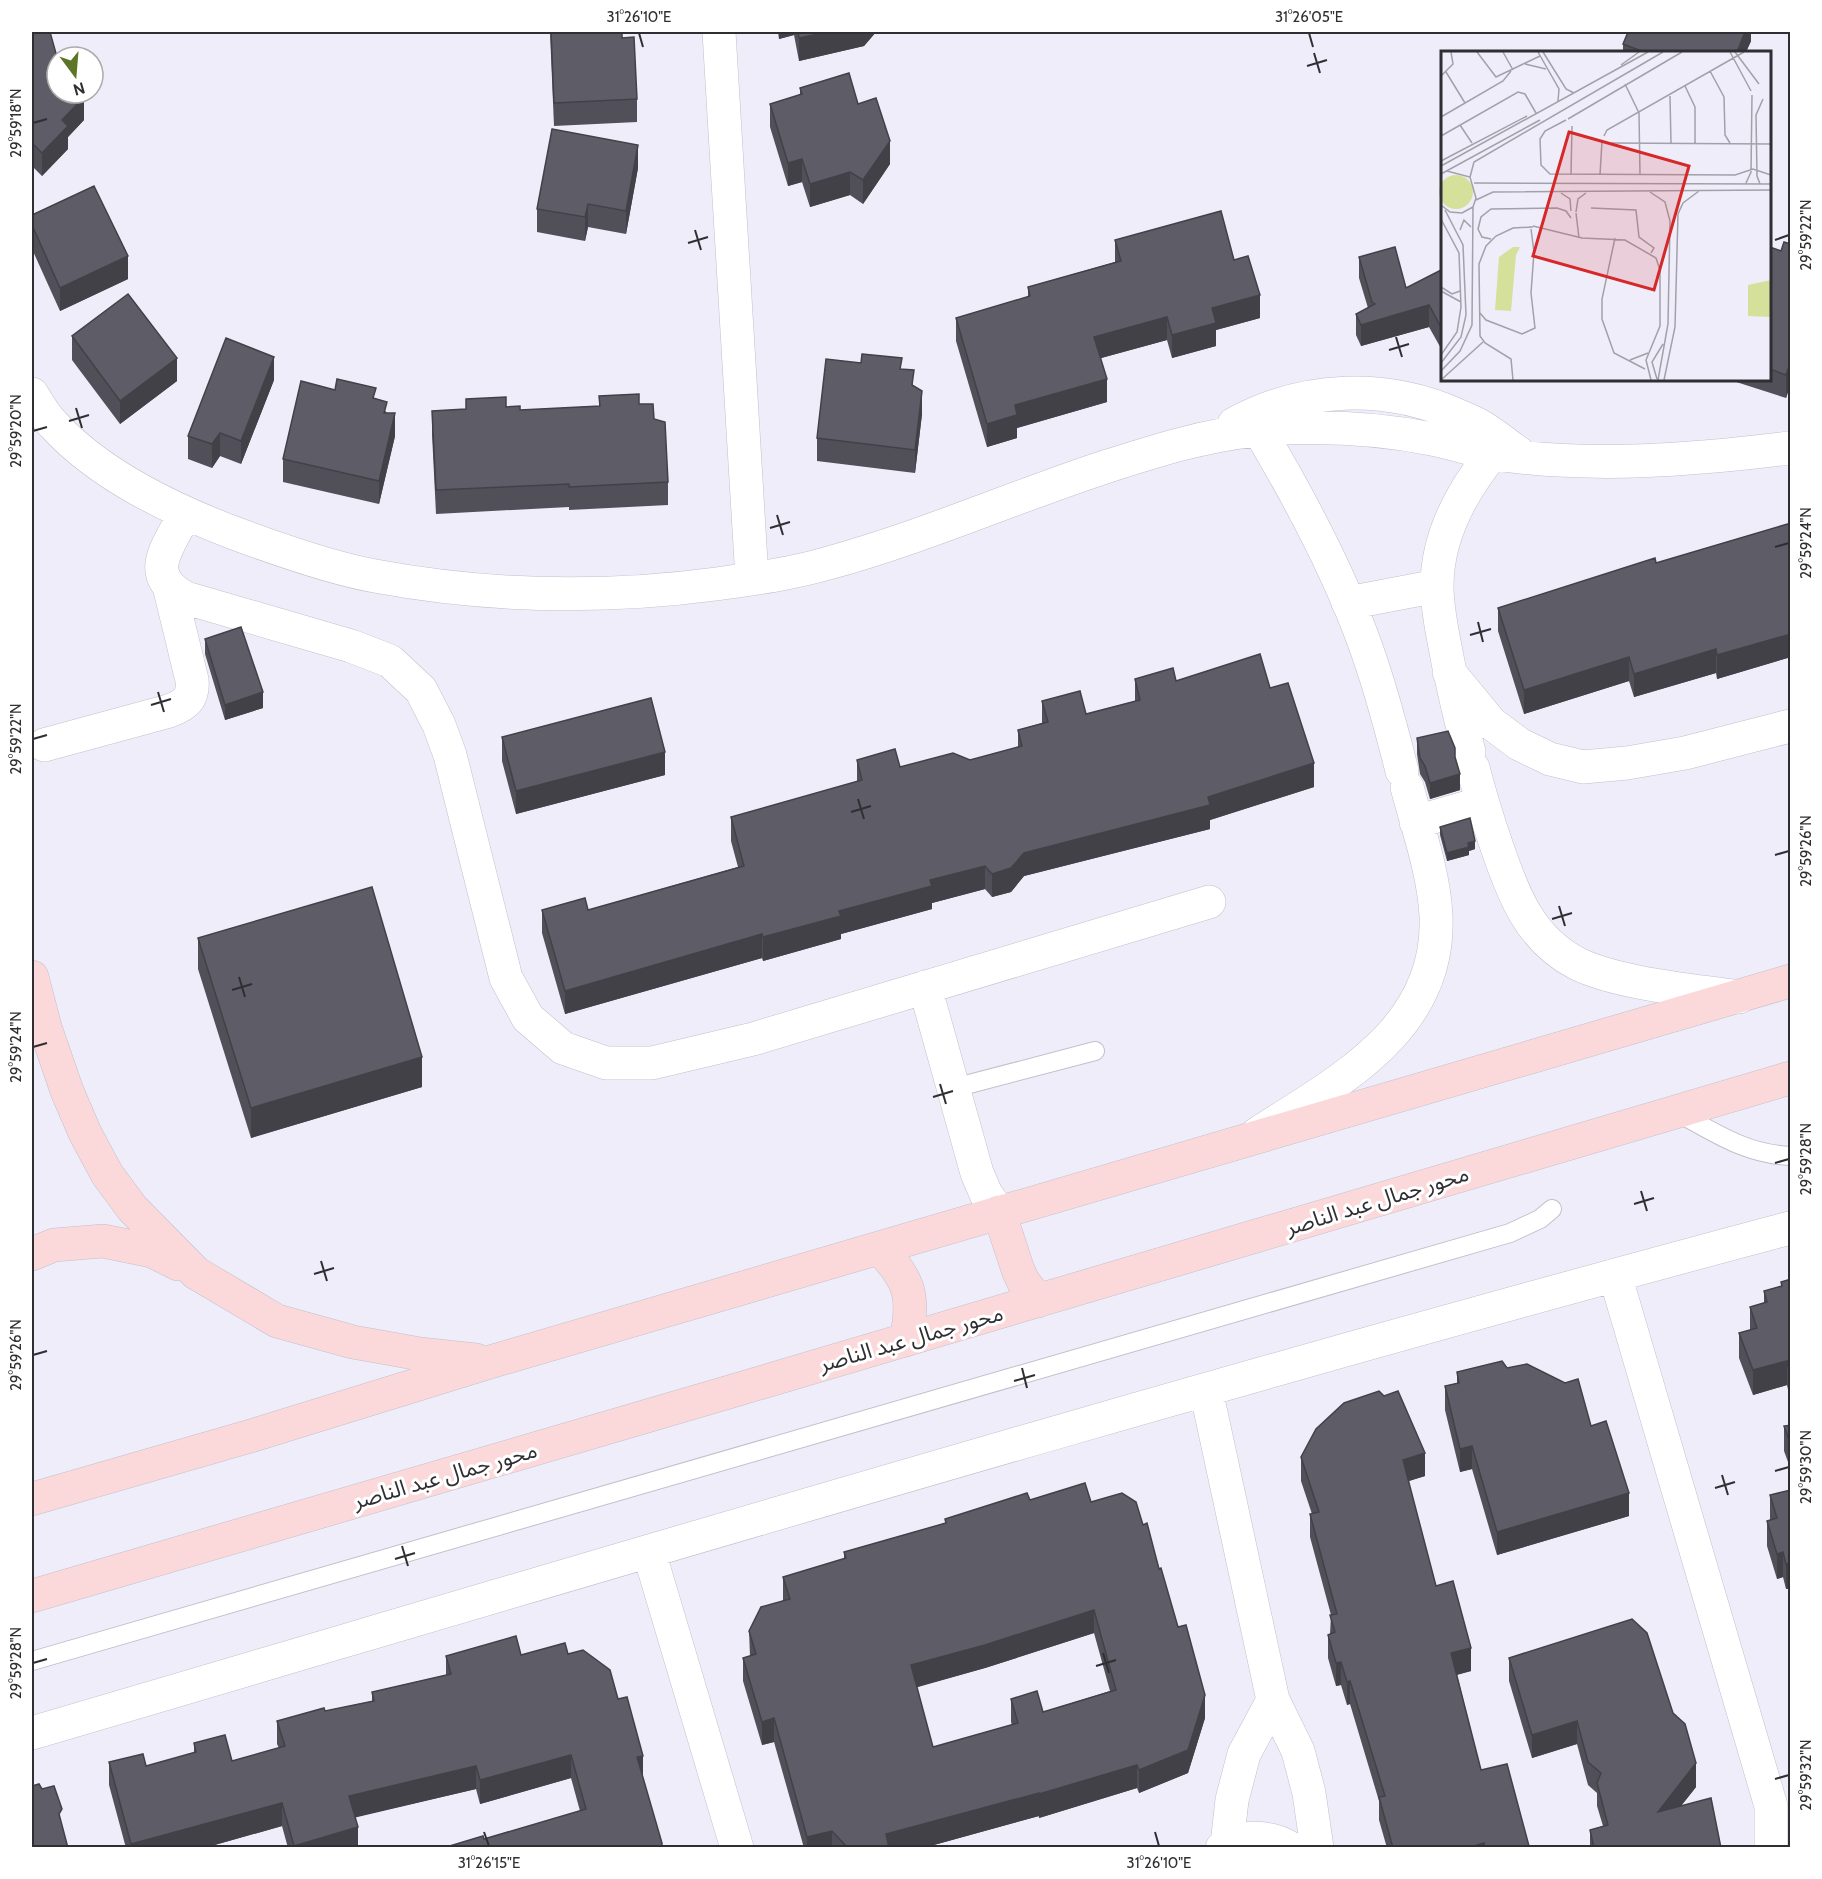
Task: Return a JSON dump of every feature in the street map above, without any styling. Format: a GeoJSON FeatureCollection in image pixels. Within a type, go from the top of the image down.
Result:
{"type":"FeatureCollection","features":[{"type":"Feature","properties":{"kind":"main road"},"geometry":{"type":"LineString","coordinates":[[32,977],[45,1027],[67,1091],[85,1133],[107,1174],[132,1208],[196,1274]]}},
{"type":"Feature","properties":{"kind":"main road"},"geometry":{"type":"LineString","coordinates":[[32,1499],[1250,1138],[1791,981]]}},
{"type":"Feature","properties":{"kind":"main road","name":"محور جمال عبد الناصر"},"geometry":{"type":"LineString","coordinates":[[32,1596],[1791,1078]]}},
{"type":"Feature","properties":{"kind":"main road"},"geometry":{"type":"LineString","coordinates":[[999,1212],[1018,1270],[1038,1301]]}},
{"type":"Feature","properties":{"kind":"main road"},"geometry":{"type":"LineString","coordinates":[[32,1254],[54,1245],[103,1241],[152,1251],[277,1321],[353,1342],[420,1354],[490,1362]]}},
{"type":"Feature","properties":{"kind":"main road"},"geometry":{"type":"LineString","coordinates":[[879,1248],[897,1266],[908,1289],[911,1315],[906,1340]]}},
{"type":"Feature","properties":{"kind":"street"},"geometry":{"type":"LineString","coordinates":[[719,32],[752,579]]}},
{"type":"Feature","properties":{"kind":"street"},"geometry":{"type":"LineString","coordinates":[[1213,435],[1250,415],[1289,401],[1332,393],[1382,394],[1433,405],[1481,426],[1508,455]]}},
{"type":"Feature","properties":{"kind":"street"},"geometry":{"type":"LineString","coordinates":[[32,394],[52,424],[99,465],[184,515],[273,548],[370,576],[446,587],[523,593],[600,594],[676,589],[752,579],[819,566],[901,542],[1057,483],[1213,435],[1318,427],[1377,431],[1435,439],[1508,455],[1587,462],[1733,455],[1791,448]]}},
{"type":"Feature","properties":{"kind":"street"},"geometry":{"type":"LineString","coordinates":[[1250,1138],[1356,1069],[1378,1051],[1400,1026],[1424,987],[1434,954],[1436,916],[1428,868],[1375,672],[1348,603],[1307,514],[1259,430]]}},
{"type":"Feature","properties":{"kind":"street"},"geometry":{"type":"LineString","coordinates":[[1508,455],[1473,480],[1453,516],[1445,538],[1437,586],[1449,672],[1482,803],[1512,890],[1523,913],[1538,933],[1578,964],[1642,982],[1739,997]]}},
{"type":"Feature","properties":{"kind":"street"},"geometry":{"type":"LineString","coordinates":[[44,745],[169,711],[185,704],[191,697],[192,680],[170,590],[162,578],[161,564],[184,515]]}},
{"type":"Feature","properties":{"kind":"street"},"geometry":{"type":"LineString","coordinates":[[1348,603],[1437,586]]}},
{"type":"Feature","properties":{"kind":"street"},"geometry":{"type":"LineString","coordinates":[[170,590],[186,598],[351,646],[390,661],[421,690],[439,725],[450,755],[506,978],[528,1018],[563,1048],[606,1063],[652,1063],[753,1039],[1209,902]]}},
{"type":"Feature","properties":{"kind":"street"},"geometry":{"type":"LineString","coordinates":[[1449,672],[1491,723],[1519,744],[1550,759],[1583,767],[1627,763],[1685,753],[1791,726]]}},
{"type":"Feature","properties":{"kind":"street"},"geometry":{"type":"LineString","coordinates":[[1416,822],[1482,803]]}},
{"type":"Feature","properties":{"kind":"street"},"geometry":{"type":"LineString","coordinates":[[926,987],[977,1173],[986,1194],[999,1212]]}},
{"type":"Feature","properties":{"kind":"street"},"geometry":{"type":"LineString","coordinates":[[32,1732],[1206,1390],[1791,1228]]}},
{"type":"Feature","properties":{"kind":"street"},"geometry":{"type":"LineString","coordinates":[[1615,1275],[1781,1817],[1771,1848]]}},
{"type":"Feature","properties":{"kind":"street"},"geometry":{"type":"LineString","coordinates":[[1206,1390],[1273,1700],[1298,1750],[1309,1793],[1317,1848]]}},
{"type":"Feature","properties":{"kind":"street"},"geometry":{"type":"LineString","coordinates":[[649,1552],[736,1848]]}},
{"type":"Feature","properties":{"kind":"street"},"geometry":{"type":"LineString","coordinates":[[1273,1700],[1244,1754],[1232,1800],[1224,1846],[1254,1838],[1281,1842],[1290,1848]]}},
{"type":"Feature","properties":{"kind":"lane"},"geometry":{"type":"LineString","coordinates":[[954,1088],[1095,1051]]}},
{"type":"Feature","properties":{"kind":"lane"},"geometry":{"type":"LineString","coordinates":[[1675,1111],[1732,1143],[1772,1155],[1791,1156]]}},
{"type":"Feature","properties":{"kind":"lane"},"geometry":{"type":"LineString","coordinates":[[32,1661],[1510,1233],[1540,1219],[1552,1209]]}},
{"type":"Feature","properties":{"kind":"building"},"geometry":{"type":"Polygon","coordinates":[[[32,32],[50,32],[54,45],[45,45],[45,105],[76,105],[62,120],[68,126],[42,153],[32,143],[32,32]]]}},
{"type":"Feature","properties":{"kind":"building"},"geometry":{"type":"Polygon","coordinates":[[[551,32],[622,32],[622,38],[634,37],[637,99],[554,103],[551,32]]]}},
{"type":"Feature","properties":{"kind":"building"},"geometry":{"type":"Polygon","coordinates":[[[798,32],[828,32],[799,38],[798,32]]]}},
{"type":"Feature","properties":{"kind":"building"},"geometry":{"type":"Polygon","coordinates":[[[1628,32],[1745,32],[1737,51],[1641,51],[1623,44],[1628,32]]]}},
{"type":"Feature","properties":{"kind":"building"},"geometry":{"type":"Polygon","coordinates":[[[849,73],[858,104],[876,98],[890,141],[863,180],[850,172],[810,184],[802,159],[788,163],[770,104],[802,94],[800,88],[849,73]]]}},
{"type":"Feature","properties":{"kind":"building"},"geometry":{"type":"Polygon","coordinates":[[[552,129],[638,145],[626,211],[588,204],[585,217],[537,209],[552,129]]]}},
{"type":"Feature","properties":{"kind":"building"},"geometry":{"type":"Polygon","coordinates":[[[94,186],[128,256],[60,288],[32,225],[32,215],[94,186]]]}},
{"type":"Feature","properties":{"kind":"building"},"geometry":{"type":"Polygon","coordinates":[[[1221,211],[1234,260],[1248,256],[1260,295],[1212,308],[1216,323],[1172,335],[1167,317],[1094,337],[1107,379],[1015,405],[1017,415],[987,424],[956,318],[1030,296],[1028,287],[1121,261],[1115,240],[1221,211]]]}},
{"type":"Feature","properties":{"kind":"building"},"geometry":{"type":"Polygon","coordinates":[[[1784,242],[1791,244],[1791,360],[1786,375],[1771,369],[1771,247],[1781,251],[1784,242]]]}},
{"type":"Feature","properties":{"kind":"building"},"geometry":{"type":"Polygon","coordinates":[[[1395,247],[1406,288],[1441,270],[1441,327],[1429,305],[1361,325],[1356,314],[1375,304],[1372,302],[1359,257],[1395,247]]]}},
{"type":"Feature","properties":{"kind":"building"},"geometry":{"type":"Polygon","coordinates":[[[128,294],[177,358],[120,401],[72,336],[128,294]]]}},
{"type":"Feature","properties":{"kind":"building"},"geometry":{"type":"Polygon","coordinates":[[[226,338],[274,357],[241,441],[220,433],[212,444],[188,436],[226,338]]]}},
{"type":"Feature","properties":{"kind":"building"},"geometry":{"type":"Polygon","coordinates":[[[862,354],[902,358],[900,369],[914,370],[912,385],[922,391],[915,450],[817,438],[826,359],[861,363],[862,354]]]}},
{"type":"Feature","properties":{"kind":"building"},"geometry":{"type":"Polygon","coordinates":[[[337,379],[376,388],[373,398],[387,402],[384,413],[395,413],[379,481],[283,459],[301,381],[335,390],[337,379]]]}},
{"type":"Feature","properties":{"kind":"building"},"geometry":{"type":"Polygon","coordinates":[[[639,394],[639,404],[653,404],[654,419],[665,422],[668,482],[436,490],[432,411],[466,409],[466,399],[506,397],[506,407],[520,406],[520,410],[600,406],[599,396],[639,394]]]}},
{"type":"Feature","properties":{"kind":"building"},"geometry":{"type":"Polygon","coordinates":[[[1791,523],[1791,634],[1717,655],[1716,649],[1634,674],[1629,657],[1524,690],[1498,608],[1655,558],[1656,563],[1791,523]]]}},
{"type":"Feature","properties":{"kind":"building"},"geometry":{"type":"Polygon","coordinates":[[[241,627],[263,692],[225,705],[205,639],[241,627]]]}},
{"type":"Feature","properties":{"kind":"building"},"geometry":{"type":"Polygon","coordinates":[[[1260,654],[1270,688],[1288,683],[1314,763],[1208,797],[1210,805],[1024,853],[1011,868],[992,874],[985,866],[930,880],[932,886],[839,911],[841,916],[763,937],[762,934],[565,991],[542,910],[585,898],[588,910],[744,866],[731,817],[862,780],[857,760],[895,749],[900,767],[953,753],[970,760],[1022,746],[1018,730],[1048,722],[1042,701],[1080,691],[1086,714],[1140,700],[1135,679],[1173,668],[1176,681],[1260,654]]]}},
{"type":"Feature","properties":{"kind":"building"},"geometry":{"type":"Polygon","coordinates":[[[651,698],[665,752],[516,791],[502,737],[651,698]]]}},
{"type":"Feature","properties":{"kind":"building"},"geometry":{"type":"Polygon","coordinates":[[[1448,731],[1455,748],[1460,774],[1430,783],[1420,758],[1417,738],[1448,731]]]}},
{"type":"Feature","properties":{"kind":"building"},"geometry":{"type":"Polygon","coordinates":[[[1470,818],[1475,841],[1468,843],[1469,847],[1447,853],[1440,827],[1470,818]]]}},
{"type":"Feature","properties":{"kind":"building"},"geometry":{"type":"Polygon","coordinates":[[[372,887],[422,1057],[251,1108],[198,938],[372,887]]]}},
{"type":"Feature","properties":{"kind":"building"},"geometry":{"type":"Polygon","coordinates":[[[1791,1279],[1791,1378],[1787,1361],[1753,1370],[1739,1333],[1757,1328],[1750,1307],[1767,1302],[1764,1291],[1782,1286],[1781,1282],[1791,1279]]]}},
{"type":"Feature","properties":{"kind":"building"},"geometry":{"type":"Polygon","coordinates":[[[1502,1361],[1507,1368],[1527,1364],[1565,1383],[1578,1379],[1591,1426],[1606,1421],[1629,1493],[1497,1532],[1472,1446],[1460,1449],[1445,1386],[1459,1383],[1457,1372],[1502,1361]]]}},
{"type":"Feature","properties":{"kind":"building"},"geometry":{"type":"Polygon","coordinates":[[[1379,1391],[1384,1396],[1398,1391],[1425,1453],[1403,1460],[1436,1586],[1453,1581],[1471,1648],[1451,1653],[1481,1770],[1507,1764],[1529,1846],[1485,1848],[1484,1843],[1467,1848],[1393,1848],[1379,1797],[1385,1796],[1350,1681],[1347,1682],[1341,1662],[1336,1663],[1328,1635],[1335,1632],[1330,1615],[1337,1614],[1310,1514],[1319,1512],[1301,1457],[1316,1429],[1344,1403],[1379,1391]]]}},
{"type":"Feature","properties":{"kind":"building"},"geometry":{"type":"Polygon","coordinates":[[[1791,1425],[1791,1445],[1784,1426],[1791,1425]]]}},
{"type":"Feature","properties":{"kind":"building"},"geometry":{"type":"Polygon","coordinates":[[[1085,1483],[1091,1502],[1122,1493],[1136,1502],[1143,1525],[1147,1523],[1178,1627],[1186,1625],[1205,1695],[1188,1750],[1139,1770],[1137,1765],[1039,1794],[886,1834],[889,1848],[846,1846],[832,1831],[807,1837],[774,1718],[762,1722],[743,1658],[756,1654],[749,1631],[761,1607],[790,1599],[783,1577],[846,1558],[844,1552],[946,1523],[945,1519],[1027,1493],[1030,1500],[1085,1483]],[[1094,1610],[985,1645],[911,1665],[933,1747],[1018,1723],[1011,1699],[1037,1691],[1043,1712],[1116,1690],[1094,1610]]]}},
{"type":"Feature","properties":{"kind":"building"},"geometry":{"type":"Polygon","coordinates":[[[1791,1490],[1791,1563],[1786,1564],[1783,1552],[1777,1554],[1767,1521],[1777,1518],[1770,1495],[1791,1490]]]}},
{"type":"Feature","properties":{"kind":"building"},"geometry":{"type":"Polygon","coordinates":[[[1632,1619],[1647,1633],[1673,1713],[1685,1724],[1696,1763],[1658,1812],[1711,1798],[1721,1848],[1594,1848],[1590,1830],[1608,1825],[1597,1783],[1601,1773],[1588,1762],[1577,1721],[1532,1735],[1509,1658],[1632,1619]]]}},
{"type":"Feature","properties":{"kind":"building"},"geometry":{"type":"Polygon","coordinates":[[[516,1636],[521,1655],[565,1643],[568,1654],[583,1650],[610,1670],[618,1699],[627,1697],[643,1756],[637,1757],[662,1848],[443,1848],[483,1836],[484,1839],[586,1809],[571,1755],[480,1780],[476,1766],[349,1796],[358,1827],[294,1846],[282,1803],[131,1844],[109,1762],[143,1754],[146,1766],[196,1752],[194,1743],[225,1735],[232,1761],[285,1746],[277,1721],[324,1708],[325,1711],[374,1701],[372,1692],[451,1674],[446,1656],[516,1636]]]}},
{"type":"Feature","properties":{"kind":"building"},"geometry":{"type":"Polygon","coordinates":[[[39,1784],[42,1789],[54,1786],[62,1809],[59,1814],[68,1848],[32,1848],[32,1786],[39,1784]]]}}]}
